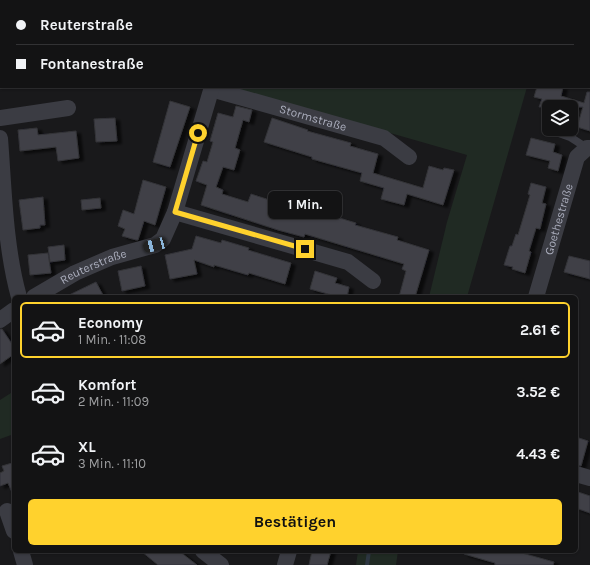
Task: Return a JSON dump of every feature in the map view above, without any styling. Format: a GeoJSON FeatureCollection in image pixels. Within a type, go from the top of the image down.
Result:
{"type":"FeatureCollection","features":[{"type":"Feature","properties":{"kind":"street","name":"Stormstraße"},"geometry":{"type":"LineString","coordinates":[[211,88],[384,138],[409,157]]}},
{"type":"Feature","properties":{"kind":"street","name":"Reuterstraße"},"geometry":{"type":"LineString","coordinates":[[37,295],[74,273],[112,257],[155,245],[163,239],[175,212],[211,88]]}},
{"type":"Feature","properties":{"kind":"street"},"geometry":{"type":"LineString","coordinates":[[0,118],[68,108]]}},
{"type":"Feature","properties":{"kind":"street"},"geometry":{"type":"LineString","coordinates":[[0,138],[4,232],[18,295]]}},
{"type":"Feature","properties":{"kind":"street","name":"Goethestraße"},"geometry":{"type":"LineString","coordinates":[[537,295],[577,157],[588,148]]}},
{"type":"Feature","properties":{"kind":"street"},"geometry":{"type":"LineString","coordinates":[[175,212],[348,262],[373,281]]}},
{"type":"Feature","properties":{"kind":"street"},"geometry":{"type":"LineString","coordinates":[[0,320],[12,311]]}},
{"type":"Feature","properties":{"kind":"street"},"geometry":{"type":"LineString","coordinates":[[578,475],[590,478]]}},
{"type":"Feature","properties":{"kind":"street"},"geometry":{"type":"LineString","coordinates":[[7,510],[12,525]]}},
{"type":"Feature","properties":{"kind":"street"},"geometry":{"type":"LineString","coordinates":[[22,553],[25,565]]}},
{"type":"Feature","properties":{"kind":"street"},"geometry":{"type":"LineString","coordinates":[[206,553],[221,565]]}},
{"type":"Feature","properties":{"kind":"street"},"geometry":{"type":"LineString","coordinates":[[285,565],[288,553]]}},
{"type":"Feature","properties":{"kind":"lane"},"geometry":{"type":"LineString","coordinates":[[567,136],[588,148]]}},
{"type":"Feature","properties":{"kind":"shaded area"},"geometry":{"type":"Polygon","coordinates":[[[233,88],[527,88],[468,295],[429,295],[447,222],[467,155],[233,88]]]}},
{"type":"Feature","properties":{"kind":"shaded area"},"geometry":{"type":"Polygon","coordinates":[[[12,392],[12,435],[0,439],[0,400],[12,392]]]}},
{"type":"Feature","properties":{"kind":"shaded area"},"geometry":{"type":"Polygon","coordinates":[[[358,553],[398,553],[396,565],[356,565],[358,553]]]}},
{"type":"Feature","properties":{"kind":"building"},"geometry":{"type":"Polygon","coordinates":[[[537,88],[563,88],[561,96],[574,100],[542,100],[542,107],[539,107],[542,99],[534,97],[537,88]]]}},
{"type":"Feature","properties":{"kind":"building"},"geometry":{"type":"Polygon","coordinates":[[[587,92],[590,92],[590,131],[578,127],[583,107],[578,107],[578,101],[584,103],[587,92]]]}},
{"type":"Feature","properties":{"kind":"building"},"geometry":{"type":"Polygon","coordinates":[[[170,101],[190,107],[170,167],[153,162],[170,101]]]}},
{"type":"Feature","properties":{"kind":"building"},"geometry":{"type":"Polygon","coordinates":[[[236,106],[252,110],[249,122],[243,120],[235,148],[240,150],[234,170],[223,167],[216,187],[223,190],[222,194],[248,202],[251,194],[285,205],[286,204],[356,223],[355,225],[398,237],[397,240],[429,250],[416,295],[400,295],[406,271],[402,269],[404,264],[305,234],[304,237],[278,230],[201,205],[207,185],[196,181],[203,161],[207,162],[213,142],[210,141],[218,113],[233,117],[236,106]]]}},
{"type":"Feature","properties":{"kind":"building"},"geometry":{"type":"Polygon","coordinates":[[[115,118],[117,141],[96,142],[94,119],[115,118]]]}},
{"type":"Feature","properties":{"kind":"building"},"geometry":{"type":"Polygon","coordinates":[[[272,118],[308,130],[307,131],[351,143],[350,146],[378,154],[373,173],[423,188],[429,166],[443,170],[444,168],[454,170],[443,205],[407,194],[404,205],[381,199],[384,188],[360,181],[362,173],[312,159],[312,157],[264,142],[272,118]]]}},
{"type":"Feature","properties":{"kind":"building"},"geometry":{"type":"Polygon","coordinates":[[[37,128],[38,135],[76,131],[79,158],[58,161],[56,147],[20,151],[18,130],[37,128]]]}},
{"type":"Feature","properties":{"kind":"building"},"geometry":{"type":"Polygon","coordinates":[[[531,138],[555,144],[553,152],[562,155],[558,171],[548,168],[550,161],[526,155],[531,138]]]}},
{"type":"Feature","properties":{"kind":"building"},"geometry":{"type":"Polygon","coordinates":[[[143,180],[166,187],[155,225],[144,221],[138,240],[136,240],[122,236],[125,229],[118,226],[123,210],[134,214],[143,180]]]}},
{"type":"Feature","properties":{"kind":"building"},"geometry":{"type":"Polygon","coordinates":[[[531,183],[546,187],[542,203],[546,204],[540,229],[536,228],[529,251],[531,252],[525,273],[512,269],[513,267],[504,265],[510,246],[512,246],[516,234],[518,235],[530,195],[528,194],[531,183]]]}},
{"type":"Feature","properties":{"kind":"building"},"geometry":{"type":"Polygon","coordinates":[[[43,197],[45,225],[40,225],[40,228],[23,230],[19,200],[43,197]]]}},
{"type":"Feature","properties":{"kind":"building"},"geometry":{"type":"Polygon","coordinates":[[[100,198],[101,208],[82,210],[81,200],[100,198]]]}},
{"type":"Feature","properties":{"kind":"building"},"geometry":{"type":"Polygon","coordinates":[[[196,236],[221,243],[222,240],[249,248],[248,250],[291,263],[285,284],[249,273],[248,275],[214,265],[214,267],[194,260],[197,274],[170,279],[165,255],[192,249],[196,236]]]}},
{"type":"Feature","properties":{"kind":"building"},"geometry":{"type":"Polygon","coordinates":[[[64,245],[65,260],[50,262],[48,247],[64,245]]]}},
{"type":"Feature","properties":{"kind":"building"},"geometry":{"type":"Polygon","coordinates":[[[48,253],[51,273],[30,275],[28,255],[48,253]]]}},
{"type":"Feature","properties":{"kind":"building"},"geometry":{"type":"Polygon","coordinates":[[[569,256],[590,261],[590,279],[564,272],[569,256]]]}},
{"type":"Feature","properties":{"kind":"building"},"geometry":{"type":"Polygon","coordinates":[[[141,266],[145,286],[122,291],[118,271],[141,266]]]}},
{"type":"Feature","properties":{"kind":"building"},"geometry":{"type":"Polygon","coordinates":[[[315,271],[337,278],[335,283],[349,287],[347,295],[332,295],[310,289],[315,271]]]}},
{"type":"Feature","properties":{"kind":"building"},"geometry":{"type":"Polygon","coordinates":[[[96,282],[103,295],[69,295],[96,282]]]}},
{"type":"Feature","properties":{"kind":"building"},"geometry":{"type":"Polygon","coordinates":[[[0,329],[2,329],[12,344],[12,355],[0,364],[0,329]]]}},
{"type":"Feature","properties":{"kind":"building"},"geometry":{"type":"Polygon","coordinates":[[[578,438],[588,441],[581,466],[578,465],[578,438]]]}},
{"type":"Feature","properties":{"kind":"building"},"geometry":{"type":"Polygon","coordinates":[[[12,463],[12,493],[8,483],[0,486],[0,473],[4,471],[2,466],[12,463]]]}},
{"type":"Feature","properties":{"kind":"building"},"geometry":{"type":"Polygon","coordinates":[[[578,492],[590,496],[590,513],[578,509],[578,492]]]}},
{"type":"Feature","properties":{"kind":"building"},"geometry":{"type":"Polygon","coordinates":[[[143,553],[182,553],[197,565],[158,565],[143,553]]]}},
{"type":"Feature","properties":{"kind":"building"},"geometry":{"type":"Polygon","coordinates":[[[312,553],[330,553],[327,565],[309,565],[312,553]]]}},
{"type":"Feature","properties":{"kind":"building"},"geometry":{"type":"Polygon","coordinates":[[[522,553],[554,562],[553,565],[495,565],[495,563],[464,554],[522,553]]]}},
{"type":"Feature","properties":{"kind":"waterway"},"geometry":{"type":"LineString","coordinates":[[367,565],[369,553]]}},
{"type":"Feature","properties":{"kind":"route"},"geometry":{"type":"LineString","coordinates":[[198,133],[175,212],[305,249]]}}]}
